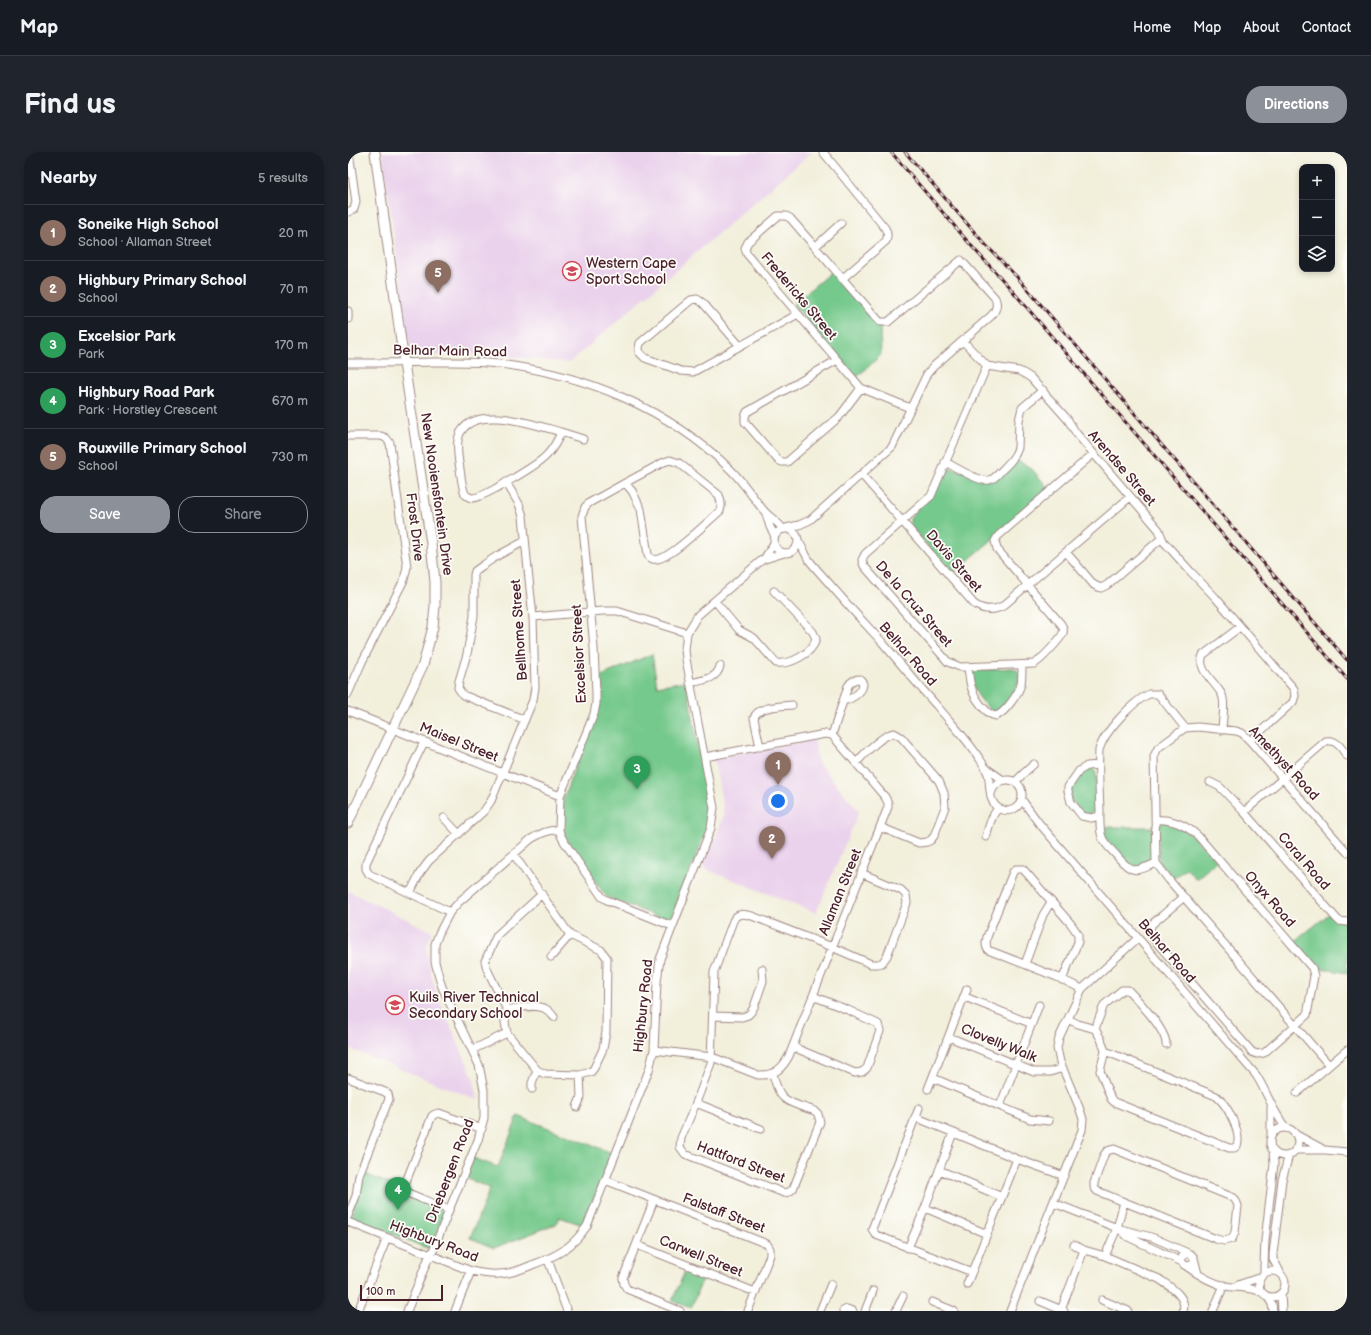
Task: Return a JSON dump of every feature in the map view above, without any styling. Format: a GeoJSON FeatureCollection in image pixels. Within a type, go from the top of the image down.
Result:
{"type":"FeatureCollection","features":[{"type":"Feature","properties":{"kind":"street"},"geometry":{"type":"LineString","coordinates":[[348,212],[354,209],[356,202],[349,152]]}},
{"type":"Feature","properties":{"kind":"street","name":"New Nooiensfontein Drive"},"geometry":{"type":"LineString","coordinates":[[348,823],[423,665],[433,627],[435,606],[435,582],[430,543],[375,152]]}},
{"type":"Feature","properties":{"kind":"street"},"geometry":{"type":"LineString","coordinates":[[823,152],[888,233],[886,241],[842,278]]}},
{"type":"Feature","properties":{"kind":"street","name":"Fredericks Street"},"geometry":{"type":"LineString","coordinates":[[910,408],[861,388],[747,254],[746,246],[748,242],[778,216],[781,215],[790,218],[880,322],[886,323],[961,260],[995,298],[997,305],[993,314],[963,340]]}},
{"type":"Feature","properties":{"kind":"street"},"geometry":{"type":"LineString","coordinates":[[815,247],[841,223]]}},
{"type":"Feature","properties":{"kind":"street"},"geometry":{"type":"LineString","coordinates":[[740,346],[703,303],[696,299],[691,300],[640,343],[639,352],[645,358],[687,373],[693,372],[798,314]]}},
{"type":"Feature","properties":{"kind":"street"},"geometry":{"type":"LineString","coordinates":[[348,311],[348,319]]}},
{"type":"Feature","properties":{"kind":"street"},"geometry":{"type":"LineString","coordinates":[[766,513],[778,550],[787,552],[795,550],[802,532],[810,520],[892,447],[927,374],[934,366],[963,340],[987,366]]}},
{"type":"Feature","properties":{"kind":"street"},"geometry":{"type":"LineString","coordinates":[[836,360],[747,412],[744,417],[745,422],[779,461],[787,462],[839,417],[861,388]]}},
{"type":"Feature","properties":{"kind":"street","name":"Belhar Main Road"},"geometry":{"type":"LineString","coordinates":[[348,363],[466,362],[498,364],[551,373],[590,384],[609,391],[667,420],[688,434],[731,471],[749,490],[766,513]]}},
{"type":"Feature","properties":{"kind":"street","name":"Arendse Street"},"geometry":{"type":"LineString","coordinates":[[987,366],[1019,371],[1031,378],[1043,390],[1068,420],[1076,434],[1159,530],[1164,542],[1215,597],[1294,689],[1295,696],[1293,702],[1250,741]]}},
{"type":"Feature","properties":{"kind":"street","name":"De la Cruz Street"},"geometry":{"type":"LineString","coordinates":[[987,366],[931,496],[863,556],[862,560],[863,564],[948,662],[960,667],[1034,664],[1040,660],[1062,636],[1063,630],[1061,624],[1028,585]]}},
{"type":"Feature","properties":{"kind":"street"},"geometry":{"type":"LineString","coordinates":[[946,462],[981,480],[988,480],[996,476],[1017,453],[1020,414],[1022,408],[1043,390]]}},
{"type":"Feature","properties":{"kind":"street"},"geometry":{"type":"LineString","coordinates":[[561,432],[557,442],[545,457],[506,482],[473,498],[465,494],[458,446],[459,435],[473,420],[504,418],[532,424],[561,432],[583,439]]}},
{"type":"Feature","properties":{"kind":"street","name":"Frost Drive"},"geometry":{"type":"LineString","coordinates":[[348,436],[381,436],[386,438],[390,443],[407,567],[404,580],[362,662],[348,694]]}},
{"type":"Feature","properties":{"kind":"street"},"geometry":{"type":"LineString","coordinates":[[1028,585],[996,548],[996,538],[1093,454]]}},
{"type":"Feature","properties":{"kind":"street","name":"Excelsior Street"},"geometry":{"type":"LineString","coordinates":[[625,483],[632,491],[641,509],[646,550],[652,559],[670,555],[720,511],[721,508],[721,500],[719,495],[675,460],[664,462],[625,483],[589,503],[586,507],[582,516],[594,648],[596,704],[594,714],[560,796],[559,830],[564,843],[602,897],[672,926]]}},
{"type":"Feature","properties":{"kind":"street","name":"Davis Street"},"geometry":{"type":"LineString","coordinates":[[862,475],[974,604],[981,608],[992,610],[1003,606],[1130,497]]}},
{"type":"Feature","properties":{"kind":"street","name":"Bellhome Street"},"geometry":{"type":"LineString","coordinates":[[410,894],[420,873],[428,861],[484,811],[495,792],[533,700],[535,687],[534,617],[522,512],[506,482]]}},
{"type":"Feature","properties":{"kind":"street"},"geometry":{"type":"LineString","coordinates":[[766,513],[785,529],[793,530],[798,536],[799,541]]}},
{"type":"Feature","properties":{"kind":"street"},"geometry":{"type":"LineString","coordinates":[[774,540],[777,533],[810,520]]}},
{"type":"Feature","properties":{"kind":"street"},"geometry":{"type":"LineString","coordinates":[[1066,552],[1094,585],[1101,588],[1107,585],[1162,538]]}},
{"type":"Feature","properties":{"kind":"street","name":"Highbury Road"},"geometry":{"type":"LineString","coordinates":[[348,1222],[471,1271],[487,1274],[508,1273],[548,1260],[567,1249],[587,1226],[648,1070],[654,1050],[659,967],[663,948],[707,838],[713,819],[714,808],[685,654],[687,633],[698,615],[764,559],[774,540]]}},
{"type":"Feature","properties":{"kind":"street","name":"Belhar Road"},"geometry":{"type":"LineString","coordinates":[[799,541],[809,560],[975,751],[986,768],[989,777],[991,794]]}},
{"type":"Feature","properties":{"kind":"street"},"geometry":{"type":"LineString","coordinates":[[525,542],[497,556],[475,572],[473,579],[474,616],[467,654],[458,685],[463,695],[525,720]]}},
{"type":"Feature","properties":{"kind":"street","name":"Highbury Road"},"geometry":{"type":"LineString","coordinates":[[764,559],[787,552]]}},
{"type":"Feature","properties":{"kind":"street","name":"Belhar Road"},"geometry":{"type":"LineString","coordinates":[[787,552],[798,554],[809,560]]}},
{"type":"Feature","properties":{"kind":"street"},"geometry":{"type":"LineString","coordinates":[[715,600],[739,630],[754,638],[776,663],[787,663],[794,661],[813,646],[816,639],[813,632],[774,591]]}},
{"type":"Feature","properties":{"kind":"street"},"geometry":{"type":"LineString","coordinates":[[534,617],[617,611],[687,633]]}},
{"type":"Feature","properties":{"kind":"street"},"geometry":{"type":"LineString","coordinates":[[1222,730],[1222,695],[1202,666],[1201,661],[1203,655],[1240,627]]}},
{"type":"Feature","properties":{"kind":"street"},"geometry":{"type":"LineString","coordinates":[[968,667],[973,694],[988,713],[996,716],[1004,712],[1019,689],[1022,680],[1022,665]]}},
{"type":"Feature","properties":{"kind":"street"},"geometry":{"type":"LineString","coordinates":[[690,683],[713,678],[717,674],[720,666]]}},
{"type":"Feature","properties":{"kind":"street"},"geometry":{"type":"LineString","coordinates":[[1156,863],[1143,869],[1137,870],[1128,868],[1103,839],[1101,833],[1100,816],[1099,750],[1102,741],[1124,713],[1149,694],[1158,694],[1185,728],[1160,746],[1155,753],[1156,863],[1329,1065]]}},
{"type":"Feature","properties":{"kind":"street"},"geometry":{"type":"LineString","coordinates":[[704,757],[825,734],[832,735],[844,698]]}},
{"type":"Feature","properties":{"kind":"street"},"geometry":{"type":"LineString","coordinates":[[760,747],[754,718],[755,714],[763,709],[792,705]]}},
{"type":"Feature","properties":{"kind":"street","name":"Maisel Street"},"geometry":{"type":"LineString","coordinates":[[348,711],[560,796]]}},
{"type":"Feature","properties":{"kind":"street","name":"Amethyst Road"},"geometry":{"type":"LineString","coordinates":[[1185,728],[1195,727],[1240,732],[1283,778],[1347,852]]}},
{"type":"Feature","properties":{"kind":"street"},"geometry":{"type":"LineString","coordinates":[[856,763],[864,754],[888,734],[894,733],[902,737],[939,781],[942,787],[945,806],[934,836],[927,842],[919,843],[880,827]]}},
{"type":"Feature","properties":{"kind":"street","name":"Allaman Street"},"geometry":{"type":"LineString","coordinates":[[773,1074],[780,1070],[785,1064],[793,1047],[888,807],[885,797],[832,735]]}},
{"type":"Feature","properties":{"kind":"street"},"geometry":{"type":"LineString","coordinates":[[1244,812],[1326,741],[1336,742],[1347,756]]}},
{"type":"Feature","properties":{"kind":"street"},"geometry":{"type":"LineString","coordinates":[[424,742],[366,863],[366,866],[369,874],[450,912]]}},
{"type":"Feature","properties":{"kind":"street"},"geometry":{"type":"LineString","coordinates":[[1015,782],[1034,764]]}},
{"type":"Feature","properties":{"kind":"street"},"geometry":{"type":"LineString","coordinates":[[1099,765],[1087,766],[1079,771],[1068,787],[1068,791],[1071,802],[1082,816],[1091,818],[1100,816]]}},
{"type":"Feature","properties":{"kind":"street","name":"Belhar Road"},"geometry":{"type":"LineString","coordinates":[[986,768],[1003,780]]}},
{"type":"Feature","properties":{"kind":"street"},"geometry":{"type":"LineString","coordinates":[[1003,780],[1015,782],[1022,791],[1022,800],[1015,808],[1006,811],[998,808],[992,802],[991,794],[994,786],[1003,780]]}},
{"type":"Feature","properties":{"kind":"street","name":"Coral Road"},"geometry":{"type":"LineString","coordinates":[[1210,782],[1220,787],[1244,812],[1336,918],[1339,921],[1347,922]]}},
{"type":"Feature","properties":{"kind":"street","name":"Belhar Road"},"geometry":{"type":"LineString","coordinates":[[1022,800],[1038,822],[1256,1075],[1277,1115],[1286,1128]]}},
{"type":"Feature","properties":{"kind":"street"},"geometry":{"type":"LineString","coordinates":[[986,837],[990,822],[998,808]]}},
{"type":"Feature","properties":{"kind":"street","name":"Belhar Road"},"geometry":{"type":"LineString","coordinates":[[1015,808],[1038,822]]}},
{"type":"Feature","properties":{"kind":"street"},"geometry":{"type":"LineString","coordinates":[[444,818],[458,834]]}},
{"type":"Feature","properties":{"kind":"street","name":"Onyx Road"},"geometry":{"type":"LineString","coordinates":[[1156,820],[1172,820],[1194,832],[1312,968],[1314,976],[1308,1012],[1296,1026],[1264,1053],[1257,1054],[1252,1052],[1157,943],[1150,932],[1149,929],[1152,924],[1184,897]]}},
{"type":"Feature","properties":{"kind":"street","name":"Driebergen Road"},"geometry":{"type":"LineString","coordinates":[[407,1311],[482,1129],[485,1103],[482,1080],[478,1065],[442,987],[435,962],[435,944],[450,912],[460,901],[531,839],[553,829],[559,830]]}},
{"type":"Feature","properties":{"kind":"street"},"geometry":{"type":"LineString","coordinates":[[514,854],[542,894],[570,935],[601,950],[607,958],[606,1032],[604,1044],[591,1072],[580,1075],[545,1074],[537,1070],[507,1033],[505,1022],[507,1010],[484,961],[497,935],[542,894]]}},
{"type":"Feature","properties":{"kind":"street"},"geometry":{"type":"LineString","coordinates":[[1062,980],[1078,942],[1079,936],[1071,924],[1024,870],[1020,868],[1014,870],[992,924],[986,944],[988,950],[1025,964],[1082,989]]}},
{"type":"Feature","properties":{"kind":"street"},"geometry":{"type":"LineString","coordinates":[[832,947],[874,964],[882,963],[889,950],[907,903],[906,895],[901,890],[861,872]]}},
{"type":"Feature","properties":{"kind":"street"},"geometry":{"type":"LineString","coordinates":[[1025,964],[1043,915],[1051,902]]}},
{"type":"Feature","properties":{"kind":"street","name":"Hattford Street"},"geometry":{"type":"LineString","coordinates":[[773,1074],[783,1098],[815,1111],[818,1114],[820,1122],[796,1184],[793,1189],[784,1194],[685,1154],[680,1148],[680,1143],[711,1063],[714,972],[733,921],[738,915],[742,914],[752,916],[832,947]]}},
{"type":"Feature","properties":{"kind":"street"},"geometry":{"type":"LineString","coordinates":[[551,957],[570,935]]}},
{"type":"Feature","properties":{"kind":"street"},"geometry":{"type":"LineString","coordinates":[[1010,1311],[1082,1130],[1083,1119],[1060,1062],[1057,1048],[1059,1038],[1082,989],[1138,938]]}},
{"type":"Feature","properties":{"kind":"street"},"geometry":{"type":"LineString","coordinates":[[713,1016],[746,1017],[751,1012],[763,981],[762,969]]}},
{"type":"Feature","properties":{"kind":"street"},"geometry":{"type":"LineString","coordinates":[[1095,1029],[1104,1005],[1122,990],[1128,990],[1161,1029],[1166,1040],[1166,1044]]}},
{"type":"Feature","properties":{"kind":"street"},"geometry":{"type":"LineString","coordinates":[[928,1089],[966,993],[1032,1024]]}},
{"type":"Feature","properties":{"kind":"street"},"geometry":{"type":"LineString","coordinates":[[793,1047],[855,1073],[862,1072],[867,1068],[880,1031],[878,1024],[813,996]]}},
{"type":"Feature","properties":{"kind":"street"},"geometry":{"type":"LineString","coordinates":[[1000,1106],[1039,1005]]}},
{"type":"Feature","properties":{"kind":"street"},"geometry":{"type":"LineString","coordinates":[[507,1010],[533,1007],[541,1008],[548,1010],[554,1016]]}},
{"type":"Feature","properties":{"kind":"street"},"geometry":{"type":"LineString","coordinates":[[1068,1019],[1078,1024],[1095,1029],[1101,1039],[1105,1051],[1100,1071],[1111,1099],[1114,1102],[1229,1148],[1234,1148],[1237,1146],[1238,1134],[1227,1107],[1216,1096],[1105,1051]]}},
{"type":"Feature","properties":{"kind":"street"},"geometry":{"type":"LineString","coordinates":[[472,1050],[507,1033]]}},
{"type":"Feature","properties":{"kind":"street","name":"Clovelly Walk"},"geometry":{"type":"LineString","coordinates":[[949,1037],[1034,1072],[1050,1072],[1063,1068]]}},
{"type":"Feature","properties":{"kind":"street"},"geometry":{"type":"LineString","coordinates":[[654,1050],[712,1057],[758,1075],[766,1076],[773,1074]]}},
{"type":"Feature","properties":{"kind":"street"},"geometry":{"type":"LineString","coordinates":[[1297,1093],[1347,1050]]}},
{"type":"Feature","properties":{"kind":"street"},"geometry":{"type":"LineString","coordinates":[[532,1089],[532,1083],[537,1070]]}},
{"type":"Feature","properties":{"kind":"street"},"geometry":{"type":"LineString","coordinates":[[577,1107],[581,1097],[580,1075]]}},
{"type":"Feature","properties":{"kind":"street"},"geometry":{"type":"LineString","coordinates":[[348,1078],[385,1092],[388,1094],[389,1099],[359,1175],[356,1196],[348,1216]]}},
{"type":"Feature","properties":{"kind":"street"},"geometry":{"type":"LineString","coordinates":[[933,1078],[1030,1118],[1049,1121]]}},
{"type":"Feature","properties":{"kind":"street","name":"Belhar Road"},"geometry":{"type":"LineString","coordinates":[[1270,1100],[1272,1119],[1271,1137]]}},
{"type":"Feature","properties":{"kind":"street"},"geometry":{"type":"LineString","coordinates":[[696,1103],[761,1129]]}},
{"type":"Feature","properties":{"kind":"street"},"geometry":{"type":"LineString","coordinates":[[919,1108],[872,1229],[876,1235],[972,1272]]}},
{"type":"Feature","properties":{"kind":"street"},"geometry":{"type":"LineString","coordinates":[[449,1210],[408,1193],[405,1188],[405,1184],[432,1116],[439,1113],[482,1129]]}},
{"type":"Feature","properties":{"kind":"street"},"geometry":{"type":"LineString","coordinates":[[915,1117],[1017,1159],[1064,1176]]}},
{"type":"Feature","properties":{"kind":"street"},"geometry":{"type":"LineString","coordinates":[[1273,1311],[1272,1304],[1259,1287],[1259,1282],[1263,1275],[1264,1267],[1274,1164],[1273,1151],[1270,1145],[1271,1137],[1279,1129],[1286,1128],[1310,1143],[1325,1150]]}},
{"type":"Feature","properties":{"kind":"street"},"geometry":{"type":"LineString","coordinates":[[908,1248],[925,1208],[953,1133]]}},
{"type":"Feature","properties":{"kind":"street"},"geometry":{"type":"LineString","coordinates":[[1188,1253],[1183,1255],[1181,1260],[1198,1274],[1224,1285],[1252,1288],[1273,1297],[1281,1294],[1286,1284],[1285,1279],[1273,1259],[1273,1254],[1282,1180],[1292,1152],[1298,1142],[1295,1134]]}},
{"type":"Feature","properties":{"kind":"street"},"geometry":{"type":"LineString","coordinates":[[1110,1150],[1114,1150],[1234,1198],[1238,1206],[1235,1232],[1232,1239],[1224,1242],[1124,1202],[1096,1190],[1094,1187],[1104,1155],[1110,1150]]}},
{"type":"Feature","properties":{"kind":"street"},"geometry":{"type":"LineString","coordinates":[[1273,1151],[1278,1155],[1284,1156],[1292,1152],[1325,1150],[1347,1152]]}},
{"type":"Feature","properties":{"kind":"street"},"geometry":{"type":"LineString","coordinates":[[967,1284],[1017,1159]]}},
{"type":"Feature","properties":{"kind":"street"},"geometry":{"type":"LineString","coordinates":[[939,1170],[1002,1197]]}},
{"type":"Feature","properties":{"kind":"street","name":"Falstaff Street"},"geometry":{"type":"LineString","coordinates":[[605,1180],[767,1244],[770,1248],[770,1256],[748,1311]]}},
{"type":"Feature","properties":{"kind":"street"},"geometry":{"type":"LineString","coordinates":[[654,1200],[623,1278],[625,1287],[680,1311]]}},
{"type":"Feature","properties":{"kind":"street"},"geometry":{"type":"LineString","coordinates":[[1105,1256],[1117,1228],[1124,1202]]}},
{"type":"Feature","properties":{"kind":"street"},"geometry":{"type":"LineString","coordinates":[[1054,1203],[1117,1228],[1153,1238],[1188,1253],[1194,1260],[1198,1274]]}},
{"type":"Feature","properties":{"kind":"street"},"geometry":{"type":"LineString","coordinates":[[925,1208],[987,1234]]}},
{"type":"Feature","properties":{"kind":"street"},"geometry":{"type":"LineString","coordinates":[[1117,1228],[1128,1237],[1184,1264],[1191,1266],[1194,1260]]}},
{"type":"Feature","properties":{"kind":"street"},"geometry":{"type":"LineString","coordinates":[[358,1311],[387,1238]]}},
{"type":"Feature","properties":{"kind":"street","name":"Carwell Street"},"geometry":{"type":"LineString","coordinates":[[637,1244],[755,1292]]}},
{"type":"Feature","properties":{"kind":"street"},"geometry":{"type":"LineString","coordinates":[[1074,1245],[1084,1250],[1105,1256],[1151,1276],[1167,1285],[1182,1299],[1185,1306],[1183,1311]]}},
{"type":"Feature","properties":{"kind":"street"},"geometry":{"type":"LineString","coordinates":[[1040,1301],[1063,1310],[1084,1250]]}},
{"type":"Feature","properties":{"kind":"street"},"geometry":{"type":"LineString","coordinates":[[548,1260],[567,1311]]}},
{"type":"Feature","properties":{"kind":"street"},"geometry":{"type":"LineString","coordinates":[[1234,1286],[1274,1270],[1280,1272]]}},
{"type":"Feature","properties":{"kind":"street"},"geometry":{"type":"LineString","coordinates":[[455,1311],[471,1271]]}},
{"type":"Feature","properties":{"kind":"street"},"geometry":{"type":"LineString","coordinates":[[820,1311],[832,1284]]}},
{"type":"Feature","properties":{"kind":"street"},"geometry":{"type":"LineString","coordinates":[[1213,1311],[1224,1285]]}},
{"type":"Feature","properties":{"kind":"street"},"geometry":{"type":"LineString","coordinates":[[865,1311],[873,1291]]}},
{"type":"Feature","properties":{"kind":"street"},"geometry":{"type":"LineString","coordinates":[[1281,1294],[1282,1311]]}},
{"type":"Feature","properties":{"kind":"street"},"geometry":{"type":"LineString","coordinates":[[896,1311],[903,1296]]}},
{"type":"Feature","properties":{"kind":"street"},"geometry":{"type":"LineString","coordinates":[[1102,1300],[1115,1309],[1128,1311]]}},
{"type":"Feature","properties":{"kind":"street"},"geometry":{"type":"LineString","coordinates":[[932,1302],[954,1311]]}},
{"type":"Feature","properties":{"kind":"street"},"geometry":{"type":"LineString","coordinates":[[844,1311],[847,1309],[854,1311]]}},
{"type":"Feature","properties":{"kind":"shaded area","name":"Western Cape Sport School"},"geometry":{"type":"Polygon","coordinates":[[[382,152],[812,152],[569,363],[482,354],[420,355],[410,349],[382,152]]]}},
{"type":"Feature","properties":{"kind":"shaded area"},"geometry":{"type":"Polygon","coordinates":[[[814,739],[818,763],[859,811],[816,913],[703,868],[723,818],[723,807],[714,759],[814,739]]]}},
{"type":"Feature","properties":{"kind":"shaded area","name":"Kuils River Technical Secondary School"},"geometry":{"type":"Polygon","coordinates":[[[348,891],[433,932],[426,947],[432,978],[437,995],[473,1077],[478,1100],[348,1048],[348,891]]]}},
{"type":"Feature","properties":{"kind":"green space"},"geometry":{"type":"Polygon","coordinates":[[[832,271],[880,325],[881,355],[856,378],[793,304],[832,271]]]}},
{"type":"Feature","properties":{"kind":"green space"},"geometry":{"type":"Polygon","coordinates":[[[1016,460],[1031,468],[1049,489],[952,574],[912,528],[910,519],[947,470],[951,468],[993,480],[1016,460]]]}},
{"type":"Feature","properties":{"kind":"green space"},"geometry":{"type":"Polygon","coordinates":[[[652,654],[657,686],[686,681],[710,809],[707,829],[673,915],[666,920],[609,898],[605,895],[565,838],[562,830],[563,799],[598,707],[599,677],[652,654]]]}},
{"type":"Feature","properties":{"kind":"green space"},"geometry":{"type":"Polygon","coordinates":[[[1012,668],[1017,670],[1019,675],[1019,680],[1015,691],[1001,711],[997,713],[992,712],[975,690],[973,685],[973,673],[977,670],[1012,668]]]}},
{"type":"Feature","properties":{"kind":"green space"},"geometry":{"type":"Polygon","coordinates":[[[856,682],[859,682],[861,686],[847,697],[850,687],[856,682]]]}},
{"type":"Feature","properties":{"kind":"green space"},"geometry":{"type":"Polygon","coordinates":[[[1092,768],[1096,773],[1097,808],[1092,813],[1084,814],[1071,800],[1070,788],[1084,770],[1092,768]]]}},
{"type":"Feature","properties":{"kind":"green space"},"geometry":{"type":"Polygon","coordinates":[[[1165,821],[1189,832],[1217,861],[1196,879],[1186,868],[1173,879],[1159,862],[1158,827],[1165,821]]]}},
{"type":"Feature","properties":{"kind":"green space"},"geometry":{"type":"Polygon","coordinates":[[[1103,827],[1152,827],[1153,857],[1151,861],[1136,868],[1130,867],[1104,837],[1103,827]]]}},
{"type":"Feature","properties":{"kind":"green space"},"geometry":{"type":"Polygon","coordinates":[[[1329,914],[1347,925],[1347,973],[1316,968],[1294,942],[1329,914]]]}},
{"type":"Feature","properties":{"kind":"green space"},"geometry":{"type":"Polygon","coordinates":[[[518,1116],[612,1153],[583,1225],[559,1217],[556,1224],[494,1248],[470,1238],[490,1188],[465,1178],[473,1158],[498,1167],[518,1116]]]}},
{"type":"Feature","properties":{"kind":"green space"},"geometry":{"type":"Polygon","coordinates":[[[363,1173],[402,1189],[442,1210],[444,1216],[432,1247],[427,1248],[351,1218],[363,1173]]]}},
{"type":"Feature","properties":{"kind":"green space"},"geometry":{"type":"Polygon","coordinates":[[[685,1271],[703,1278],[691,1308],[672,1301],[685,1271]]]}},
{"type":"Feature","properties":{"kind":"railway"},"geometry":{"type":"LineString","coordinates":[[891,152],[1347,679]]}},
{"type":"Feature","properties":{"kind":"railway"},"geometry":{"type":"LineString","coordinates":[[905,152],[983,242],[1017,277],[1347,660]]}},
{"type":"Feature","properties":{"kind":"place","name":"Western Cape Sport School"},"geometry":{"type":"Point","coordinates":[572,271]}},
{"type":"Feature","properties":{"kind":"place","name":"Rouxville Primary School"},"geometry":{"type":"Point","coordinates":[438,293]}},
{"type":"Feature","properties":{"kind":"place","name":"Soneike High School"},"geometry":{"type":"Point","coordinates":[778,785]}},
{"type":"Feature","properties":{"kind":"place","name":"Excelsior Park"},"geometry":{"type":"Point","coordinates":[637,789]}},
{"type":"Feature","properties":{"kind":"place","name":"Highbury Primary School"},"geometry":{"type":"Point","coordinates":[772,859]}},
{"type":"Feature","properties":{"kind":"place","name":"Kuils River Technical Secondary School"},"geometry":{"type":"Point","coordinates":[395,1005]}},
{"type":"Feature","properties":{"kind":"place","name":"Highbury Road Park"},"geometry":{"type":"Point","coordinates":[398,1210]}}]}
